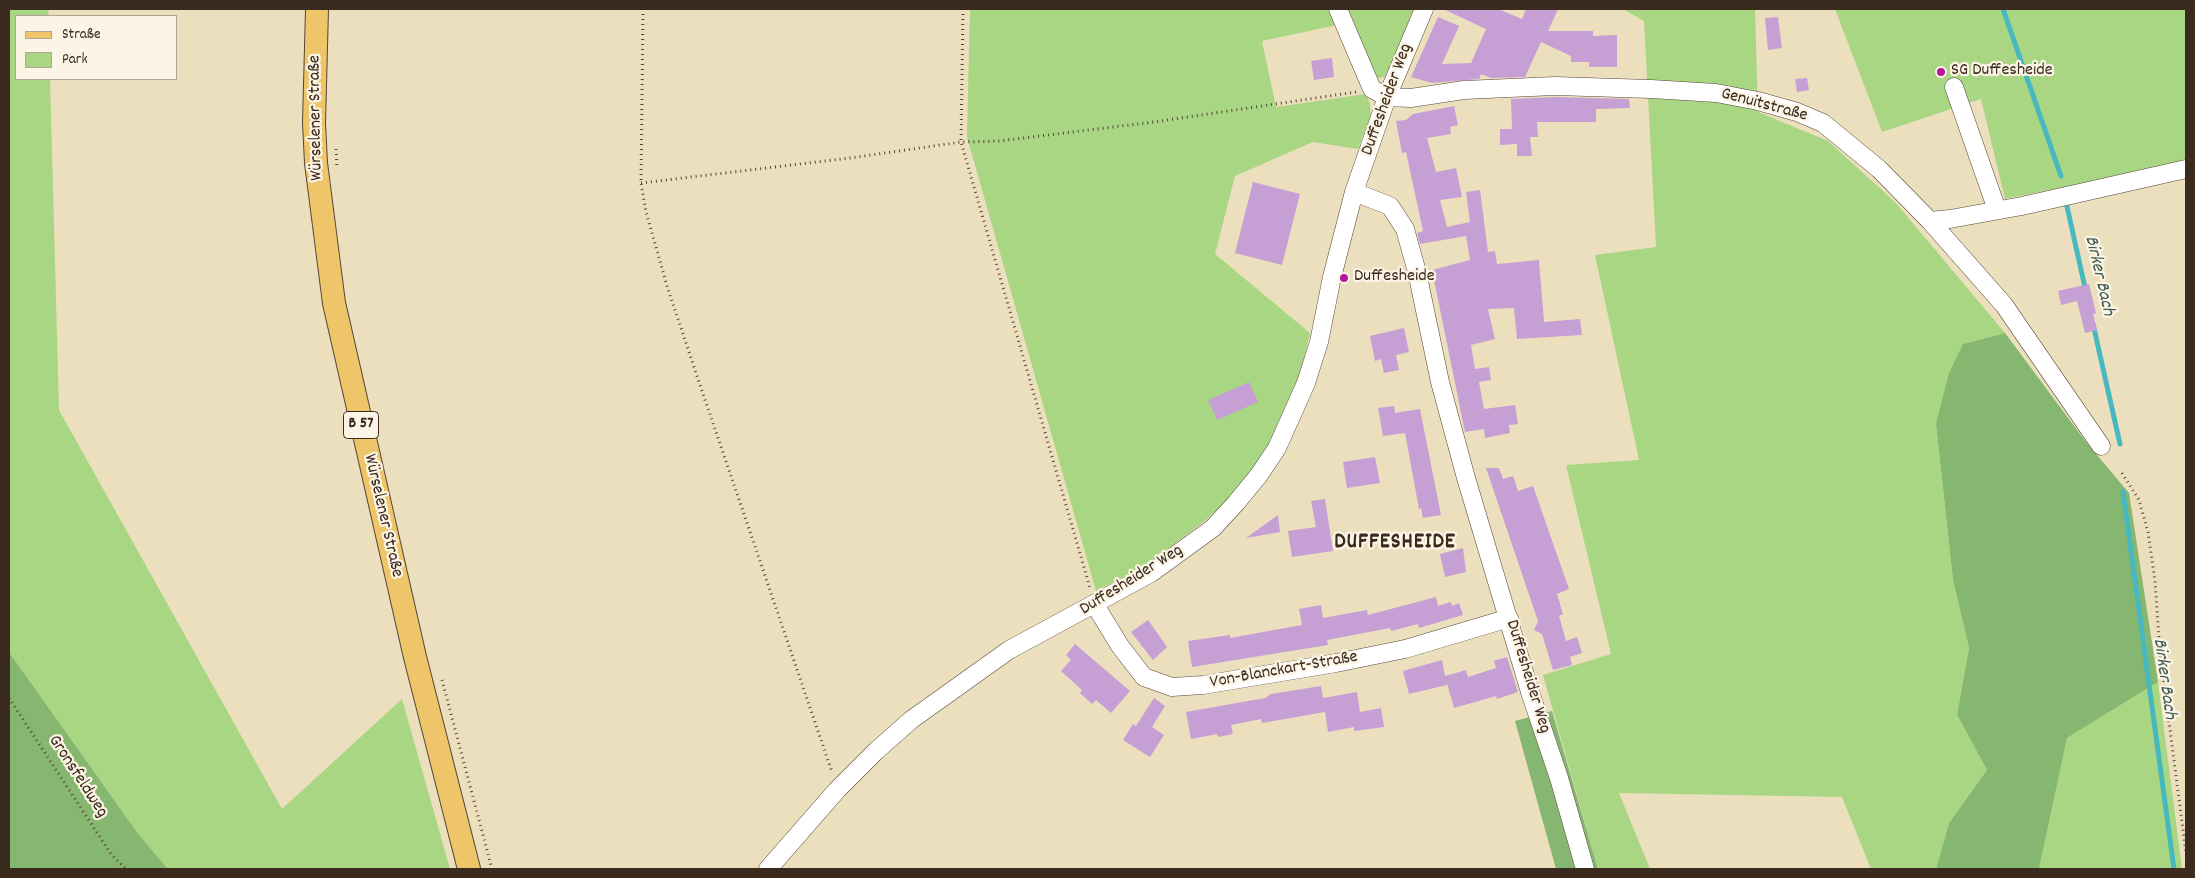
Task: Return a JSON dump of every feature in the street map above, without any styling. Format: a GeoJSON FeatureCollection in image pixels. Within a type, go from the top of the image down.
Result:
{"type":"FeatureCollection","features":[{"type":"Feature","properties":{"kind":"main road","name":"Würselener Straße"},"geometry":{"type":"LineString","coordinates":[[317,9],[314,123],[316,163],[334,303],[415,657],[469,869]]}},
{"type":"Feature","properties":{"kind":"street"},"geometry":{"type":"LineString","coordinates":[[1338,9],[1372,89],[1387,97]]}},
{"type":"Feature","properties":{"kind":"street","name":"Duffesheider Weg"},"geometry":{"type":"LineString","coordinates":[[768,869],[837,790],[876,750],[911,720],[1009,650],[1151,573],[1213,528],[1236,503],[1277,448],[1306,383],[1319,342],[1332,277],[1354,192],[1387,97],[1424,9]]}},
{"type":"Feature","properties":{"kind":"street","name":"Genuitstraße"},"geometry":{"type":"LineString","coordinates":[[1387,97],[1411,98],[1464,90],[1555,86],[1651,88],[1716,93],[1758,101],[1797,112],[1823,123],[1879,169],[1930,221],[2004,305],[2101,446]]}},
{"type":"Feature","properties":{"kind":"street"},"geometry":{"type":"LineString","coordinates":[[1954,87],[1997,210]]}},
{"type":"Feature","properties":{"kind":"street"},"geometry":{"type":"LineString","coordinates":[[1930,221],[1950,220],[2055,199],[2186,169]]}},
{"type":"Feature","properties":{"kind":"street","name":"Duffesheider Weg"},"geometry":{"type":"LineString","coordinates":[[1354,192],[1390,206],[1405,229],[1417,272],[1440,382],[1466,478],[1585,869]]}},
{"type":"Feature","properties":{"kind":"street","name":"Von-Blanckart-Straße"},"geometry":{"type":"LineString","coordinates":[[1095,605],[1120,646],[1144,677],[1172,687],[1204,685],[1336,664],[1396,651],[1509,618]]}},
{"type":"Feature","properties":{"kind":"path"},"geometry":{"type":"LineString","coordinates":[[643,9],[641,183],[646,212],[667,286],[837,790]]}},
{"type":"Feature","properties":{"kind":"path"},"geometry":{"type":"LineString","coordinates":[[964,9],[961,142],[1095,605]]}},
{"type":"Feature","properties":{"kind":"path"},"geometry":{"type":"LineString","coordinates":[[641,183],[961,142],[999,141],[1154,122],[1372,89]]}},
{"type":"Feature","properties":{"kind":"path"},"geometry":{"type":"LineString","coordinates":[[336,142],[338,172]]}},
{"type":"Feature","properties":{"kind":"path"},"geometry":{"type":"LineString","coordinates":[[2122,473],[2139,500],[2148,532],[2155,581],[2160,652],[2186,853]]}},
{"type":"Feature","properties":{"kind":"path"},"geometry":{"type":"LineString","coordinates":[[442,677],[492,869]]}},
{"type":"Feature","properties":{"kind":"path","name":"Gronsfeldweg"},"geometry":{"type":"LineString","coordinates":[[9,698],[111,854],[126,869]]}},
{"type":"Feature","properties":{"kind":"green space"},"geometry":{"type":"Polygon","coordinates":[[[9,9],[48,9],[49,15],[15,15],[15,80],[50,80],[59,410],[282,809],[402,699],[450,869],[168,869],[139,835],[9,652],[9,9]]]}},
{"type":"Feature","properties":{"kind":"green space"},"geometry":{"type":"Polygon","coordinates":[[[970,9],[1330,9],[1337,25],[1262,41],[1276,107],[1366,94],[1370,104],[1371,115],[1358,149],[1313,142],[1235,176],[1215,254],[1310,333],[1300,375],[1268,445],[1252,471],[1231,496],[1207,519],[1146,565],[1096,591],[967,137],[970,9]]]}},
{"type":"Feature","properties":{"kind":"green space"},"geometry":{"type":"Polygon","coordinates":[[[1345,9],[1417,9],[1386,76],[1380,78],[1373,77],[1345,9]]]}},
{"type":"Feature","properties":{"kind":"green space"},"geometry":{"type":"Polygon","coordinates":[[[1623,9],[1755,9],[1758,112],[1828,141],[1895,202],[2005,333],[1963,344],[1936,424],[1953,580],[1969,648],[1957,715],[1987,770],[1949,823],[1936,869],[1871,869],[1842,797],[1619,793],[1650,869],[1598,869],[1543,675],[1611,654],[1566,465],[1639,460],[1595,255],[1656,247],[1644,21],[1623,9]]]}},
{"type":"Feature","properties":{"kind":"green space"},"geometry":{"type":"Polygon","coordinates":[[[1835,9],[2186,9],[2186,162],[2005,199],[1981,99],[1882,132],[1835,9]]]}},
{"type":"Feature","properties":{"kind":"green space"},"geometry":{"type":"Polygon","coordinates":[[[2005,333],[2086,442],[2129,493],[2158,682],[2067,738],[2039,869],[1936,869],[1949,823],[1987,770],[1957,715],[1969,648],[1953,580],[1936,424],[1949,373],[1963,344],[2005,333]]]}},
{"type":"Feature","properties":{"kind":"green space"},"geometry":{"type":"Polygon","coordinates":[[[9,652],[139,835],[168,869],[9,869],[9,652]]]}},
{"type":"Feature","properties":{"kind":"green space"},"geometry":{"type":"Polygon","coordinates":[[[2158,682],[2182,869],[2039,869],[2067,738],[2158,682]]]}},
{"type":"Feature","properties":{"kind":"green space"},"geometry":{"type":"Polygon","coordinates":[[[1552,711],[1598,869],[1556,869],[1515,721],[1552,711]]]}},
{"type":"Feature","properties":{"kind":"building"},"geometry":{"type":"Polygon","coordinates":[[[1443,9],[1498,9],[1522,19],[1526,9],[1558,9],[1548,31],[1593,31],[1593,36],[1617,35],[1617,67],[1589,67],[1589,62],[1571,62],[1571,56],[1541,42],[1525,77],[1491,78],[1481,74],[1479,79],[1432,83],[1411,77],[1438,17],[1459,26],[1442,64],[1471,63],[1486,29],[1443,9]]]}},
{"type":"Feature","properties":{"kind":"building"},"geometry":{"type":"Polygon","coordinates":[[[1778,17],[1782,48],[1768,50],[1765,18],[1778,17]]]}},
{"type":"Feature","properties":{"kind":"building"},"geometry":{"type":"Polygon","coordinates":[[[1332,58],[1334,77],[1314,80],[1311,61],[1332,58]]]}},
{"type":"Feature","properties":{"kind":"building"},"geometry":{"type":"Polygon","coordinates":[[[1807,78],[1809,90],[1797,92],[1795,79],[1807,78]]]}},
{"type":"Feature","properties":{"kind":"building"},"geometry":{"type":"Polygon","coordinates":[[[1555,97],[1629,99],[1630,108],[1596,109],[1596,122],[1537,122],[1538,137],[1530,137],[1532,156],[1517,156],[1517,144],[1500,145],[1500,129],[1512,129],[1511,99],[1555,97]]]}},
{"type":"Feature","properties":{"kind":"building"},"geometry":{"type":"Polygon","coordinates":[[[1454,106],[1458,125],[1450,127],[1451,134],[1427,138],[1436,172],[1456,168],[1462,197],[1440,200],[1447,227],[1470,222],[1466,192],[1480,190],[1488,252],[1495,251],[1497,264],[1539,260],[1544,322],[1580,319],[1582,335],[1517,339],[1514,308],[1488,309],[1495,339],[1471,345],[1475,369],[1489,367],[1491,380],[1479,382],[1484,409],[1515,405],[1518,424],[1509,425],[1510,433],[1485,438],[1484,429],[1465,432],[1432,270],[1470,260],[1466,236],[1420,244],[1417,233],[1423,231],[1406,152],[1402,153],[1396,121],[1406,120],[1413,114],[1454,106]]]}},
{"type":"Feature","properties":{"kind":"building"},"geometry":{"type":"Polygon","coordinates":[[[1253,182],[1300,194],[1282,265],[1235,253],[1253,182]]]}},
{"type":"Feature","properties":{"kind":"building"},"geometry":{"type":"Polygon","coordinates":[[[2089,284],[2096,313],[2093,314],[2097,330],[2085,333],[2077,301],[2061,305],[2058,291],[2089,284]]]}},
{"type":"Feature","properties":{"kind":"building"},"geometry":{"type":"Polygon","coordinates":[[[1404,328],[1409,352],[1396,355],[1399,370],[1384,373],[1381,359],[1375,361],[1370,336],[1404,328]]]}},
{"type":"Feature","properties":{"kind":"building"},"geometry":{"type":"Polygon","coordinates":[[[1249,382],[1258,402],[1217,420],[1208,400],[1249,382]]]}},
{"type":"Feature","properties":{"kind":"building"},"geometry":{"type":"Polygon","coordinates":[[[1394,406],[1395,413],[1420,409],[1441,515],[1423,518],[1421,508],[1419,509],[1405,433],[1383,436],[1378,408],[1394,406]]]}},
{"type":"Feature","properties":{"kind":"building"},"geometry":{"type":"Polygon","coordinates":[[[1375,457],[1380,483],[1347,488],[1343,462],[1375,457]]]}},
{"type":"Feature","properties":{"kind":"building"},"geometry":{"type":"Polygon","coordinates":[[[1486,468],[1499,468],[1503,479],[1513,476],[1518,491],[1533,486],[1569,589],[1557,594],[1563,614],[1559,616],[1566,641],[1577,637],[1582,653],[1570,657],[1572,665],[1553,670],[1542,634],[1534,630],[1538,621],[1486,468]]]}},
{"type":"Feature","properties":{"kind":"building"},"geometry":{"type":"Polygon","coordinates":[[[1325,499],[1333,551],[1292,557],[1288,531],[1316,527],[1311,501],[1325,499]]]}},
{"type":"Feature","properties":{"kind":"building"},"geometry":{"type":"Polygon","coordinates":[[[1278,515],[1280,532],[1246,538],[1278,515]]]}},
{"type":"Feature","properties":{"kind":"building"},"geometry":{"type":"Polygon","coordinates":[[[1463,548],[1466,572],[1445,577],[1440,554],[1463,548]]]}},
{"type":"Feature","properties":{"kind":"building"},"geometry":{"type":"Polygon","coordinates":[[[1436,597],[1438,606],[1451,602],[1452,606],[1459,603],[1463,615],[1419,628],[1418,624],[1391,631],[1390,628],[1327,640],[1328,645],[1192,667],[1188,641],[1230,635],[1230,638],[1302,625],[1299,609],[1321,605],[1323,618],[1367,610],[1368,615],[1436,597]]]}},
{"type":"Feature","properties":{"kind":"building"},"geometry":{"type":"Polygon","coordinates":[[[1148,620],[1167,647],[1153,660],[1131,632],[1148,620]]]}},
{"type":"Feature","properties":{"kind":"building"},"geometry":{"type":"Polygon","coordinates":[[[1075,644],[1130,691],[1111,713],[1096,700],[1092,704],[1080,693],[1082,690],[1061,671],[1071,660],[1066,655],[1075,644]]]}},
{"type":"Feature","properties":{"kind":"building"},"geometry":{"type":"Polygon","coordinates":[[[1507,657],[1518,692],[1497,699],[1496,696],[1454,708],[1446,680],[1447,685],[1409,694],[1403,671],[1442,660],[1445,676],[1466,670],[1468,677],[1496,668],[1494,661],[1507,657]]]}},
{"type":"Feature","properties":{"kind":"building"},"geometry":{"type":"Polygon","coordinates":[[[1321,686],[1323,698],[1357,692],[1360,712],[1381,708],[1384,727],[1354,731],[1354,727],[1328,732],[1325,712],[1262,723],[1261,719],[1231,725],[1233,734],[1218,737],[1217,734],[1191,739],[1186,712],[1265,698],[1271,694],[1321,686]]]}},
{"type":"Feature","properties":{"kind":"building"},"geometry":{"type":"Polygon","coordinates":[[[1154,698],[1165,706],[1152,727],[1164,735],[1150,757],[1123,740],[1133,724],[1136,726],[1154,698]]]}},
{"type":"Feature","properties":{"kind":"waterway","name":"Birker Bach"},"geometry":{"type":"LineString","coordinates":[[2003,9],[2061,176]]}},
{"type":"Feature","properties":{"kind":"waterway","name":"Birker Bach"},"geometry":{"type":"LineString","coordinates":[[2066,202],[2086,292]]}},
{"type":"Feature","properties":{"kind":"waterway","name":"Birker Bach"},"geometry":{"type":"LineString","coordinates":[[2093,324],[2120,444]]}},
{"type":"Feature","properties":{"kind":"waterway","name":"Birker Bach"},"geometry":{"type":"LineString","coordinates":[[2123,492],[2174,869]]}},
{"type":"Feature","properties":{"kind":"place","name":"SG Duffesheide"},"geometry":{"type":"Point","coordinates":[1941,72]}},
{"type":"Feature","properties":{"kind":"place","name":"Duffesheide"},"geometry":{"type":"Point","coordinates":[1344,278]}},
{"type":"Feature","properties":{"kind":"district","name":"DUFFESHEIDE"},"geometry":{"type":"Point","coordinates":[1395,544]}}]}
